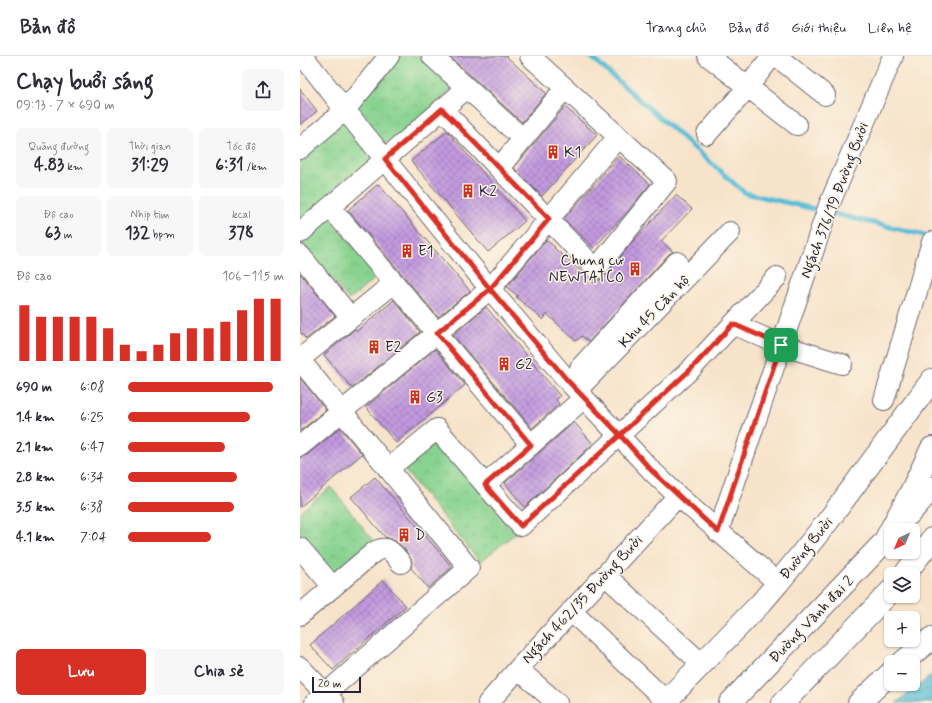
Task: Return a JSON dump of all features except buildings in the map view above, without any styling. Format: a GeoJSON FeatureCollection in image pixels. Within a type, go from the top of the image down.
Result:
{"type":"FeatureCollection","features":[{"type":"Feature","properties":{"kind":"main road","name":"Đường Bưởi"},"geometry":{"type":"LineString","coordinates":[[665,702],[761,603],[778,583],[828,521],[932,380]]}},
{"type":"Feature","properties":{"kind":"main road","name":"Đường Vành đai 2"},"geometry":{"type":"LineString","coordinates":[[895,523],[932,448]]}},
{"type":"Feature","properties":{"kind":"main road"},"geometry":{"type":"LineString","coordinates":[[902,523],[932,488]]}},
{"type":"Feature","properties":{"kind":"main road"},"geometry":{"type":"LineString","coordinates":[[910,567],[932,539]]}},
{"type":"Feature","properties":{"kind":"main road","name":"Đường Vành đai 2"},"geometry":{"type":"LineString","coordinates":[[730,703],[884,543]]}},
{"type":"Feature","properties":{"kind":"main road"},"geometry":{"type":"LineString","coordinates":[[916,567],[932,552]]}},
{"type":"Feature","properties":{"kind":"main road"},"geometry":{"type":"LineString","coordinates":[[783,703],[884,599]]}},
{"type":"Feature","properties":{"kind":"main road"},"geometry":{"type":"LineString","coordinates":[[911,655],[932,638]]}},
{"type":"Feature","properties":{"kind":"main road"},"geometry":{"type":"LineString","coordinates":[[859,703],[884,680]]}},
{"type":"Feature","properties":{"kind":"street"},"geometry":{"type":"LineString","coordinates":[[303,56],[490,289],[576,390],[620,435],[652,471],[678,496],[778,583]]}},
{"type":"Feature","properties":{"kind":"street"},"geometry":{"type":"LineString","coordinates":[[300,149],[345,110],[389,56]]}},
{"type":"Feature","properties":{"kind":"street"},"geometry":{"type":"LineString","coordinates":[[432,56],[523,139]]}},
{"type":"Feature","properties":{"kind":"street"},"geometry":{"type":"LineString","coordinates":[[442,109],[596,269],[667,181],[530,56]]}},
{"type":"Feature","properties":{"kind":"street"},"geometry":{"type":"LineString","coordinates":[[708,56],[797,125]]}},
{"type":"Feature","properties":{"kind":"street"},"geometry":{"type":"LineString","coordinates":[[707,134],[748,87],[772,56]]}},
{"type":"Feature","properties":{"kind":"street"},"geometry":{"type":"LineString","coordinates":[[776,56],[825,95]]}},
{"type":"Feature","properties":{"kind":"street","name":"Ngách 376/19 Đường Bưởi"},"geometry":{"type":"LineString","coordinates":[[718,532],[816,240],[829,205],[893,56]]}},
{"type":"Feature","properties":{"kind":"street"},"geometry":{"type":"LineString","coordinates":[[300,233],[467,88]]}},
{"type":"Feature","properties":{"kind":"street"},"geometry":{"type":"LineString","coordinates":[[499,168],[565,88]]}},
{"type":"Feature","properties":{"kind":"street"},"geometry":{"type":"LineString","coordinates":[[300,446],[490,289],[618,137]]}},
{"type":"Feature","properties":{"kind":"street"},"geometry":{"type":"LineString","coordinates":[[330,207],[531,445]]}},
{"type":"Feature","properties":{"kind":"street","name":"Khu 45 Căn hộ"},"geometry":{"type":"LineString","coordinates":[[576,390],[730,232]]}},
{"type":"Feature","properties":{"kind":"street"},"geometry":{"type":"LineString","coordinates":[[884,400],[930,247]]}},
{"type":"Feature","properties":{"kind":"street"},"geometry":{"type":"LineString","coordinates":[[300,255],[350,318]]}},
{"type":"Feature","properties":{"kind":"street"},"geometry":{"type":"LineString","coordinates":[[485,485],[531,445],[677,262]]}},
{"type":"Feature","properties":{"kind":"street"},"geometry":{"type":"LineString","coordinates":[[388,469],[437,429],[521,526],[692,368],[777,277]]}},
{"type":"Feature","properties":{"kind":"street"},"geometry":{"type":"LineString","coordinates":[[300,667],[325,700],[470,568],[300,360],[394,283]]}},
{"type":"Feature","properties":{"kind":"street"},"geometry":{"type":"LineString","coordinates":[[733,324],[781,345],[842,364]]}},
{"type":"Feature","properties":{"kind":"street","name":"Ngách 462/35 Đường Bưởi"},"geometry":{"type":"LineString","coordinates":[[488,703],[678,496]]}},
{"type":"Feature","properties":{"kind":"street"},"geometry":{"type":"LineString","coordinates":[[300,548],[333,587]]}},
{"type":"Feature","properties":{"kind":"street"},"geometry":{"type":"LineString","coordinates":[[300,615],[374,552],[381,548],[388,549],[401,563]]}},
{"type":"Feature","properties":{"kind":"street"},"geometry":{"type":"LineString","coordinates":[[605,575],[702,664]]}},
{"type":"Feature","properties":{"kind":"street"},"geometry":{"type":"LineString","coordinates":[[571,611],[665,702]]}},
{"type":"Feature","properties":{"kind":"street"},"geometry":{"type":"LineString","coordinates":[[518,669],[557,703]]}},
{"type":"Feature","properties":{"kind":"green space"},"geometry":{"type":"Polygon","coordinates":[[[389,56],[424,56],[457,85],[385,151],[346,103],[389,56]]]}},
{"type":"Feature","properties":{"kind":"green space"},"geometry":{"type":"Polygon","coordinates":[[[338,112],[377,158],[300,224],[300,145],[338,112]]]}},
{"type":"Feature","properties":{"kind":"green space"},"geometry":{"type":"Polygon","coordinates":[[[329,216],[378,276],[349,300],[300,241],[329,216]]]}},
{"type":"Feature","properties":{"kind":"green space"},"geometry":{"type":"Polygon","coordinates":[[[438,439],[516,533],[480,562],[403,468],[438,439]]]}},
{"type":"Feature","properties":{"kind":"green space"},"geometry":{"type":"Polygon","coordinates":[[[331,487],[377,545],[335,578],[300,534],[300,512],[331,487]]]}},
{"type":"Feature","properties":{"kind":"water"},"geometry":{"type":"Polygon","coordinates":[[[932,675],[932,703],[896,703],[911,691],[920,691],[920,684],[932,675]]]}},
{"type":"Feature","properties":{"kind":"waterway"},"geometry":{"type":"LineString","coordinates":[[590,56],[745,193],[823,211]]}},
{"type":"Feature","properties":{"kind":"waterway"},"geometry":{"type":"LineString","coordinates":[[831,213],[924,235]]}},
{"type":"Feature","properties":{"kind":"place","name":"K1"},"geometry":{"type":"Point","coordinates":[553,152]}},
{"type":"Feature","properties":{"kind":"place","name":"K2"},"geometry":{"type":"Point","coordinates":[468,191]}},
{"type":"Feature","properties":{"kind":"place","name":"E1"},"geometry":{"type":"Point","coordinates":[407,251]}},
{"type":"Feature","properties":{"kind":"place","name":"Chung cư NEWTATCO"},"geometry":{"type":"Point","coordinates":[635,269]}},
{"type":"Feature","properties":{"kind":"place","name":"E2"},"geometry":{"type":"Point","coordinates":[374,347]}},
{"type":"Feature","properties":{"kind":"place","name":"G2"},"geometry":{"type":"Point","coordinates":[504,364]}},
{"type":"Feature","properties":{"kind":"place","name":"G3"},"geometry":{"type":"Point","coordinates":[415,397]}},
{"type":"Feature","properties":{"kind":"place","name":"D"},"geometry":{"type":"Point","coordinates":[404,535]}},
{"type":"Feature","properties":{"kind":"route"},"geometry":{"type":"LineString","coordinates":[[781,345],[718,532],[652,471],[620,435],[521,526],[485,485],[531,445],[437,333],[490,289],[385,159],[442,109],[549,219],[490,289],[568,381],[620,435],[692,368],[733,324],[781,345]]}}]}
